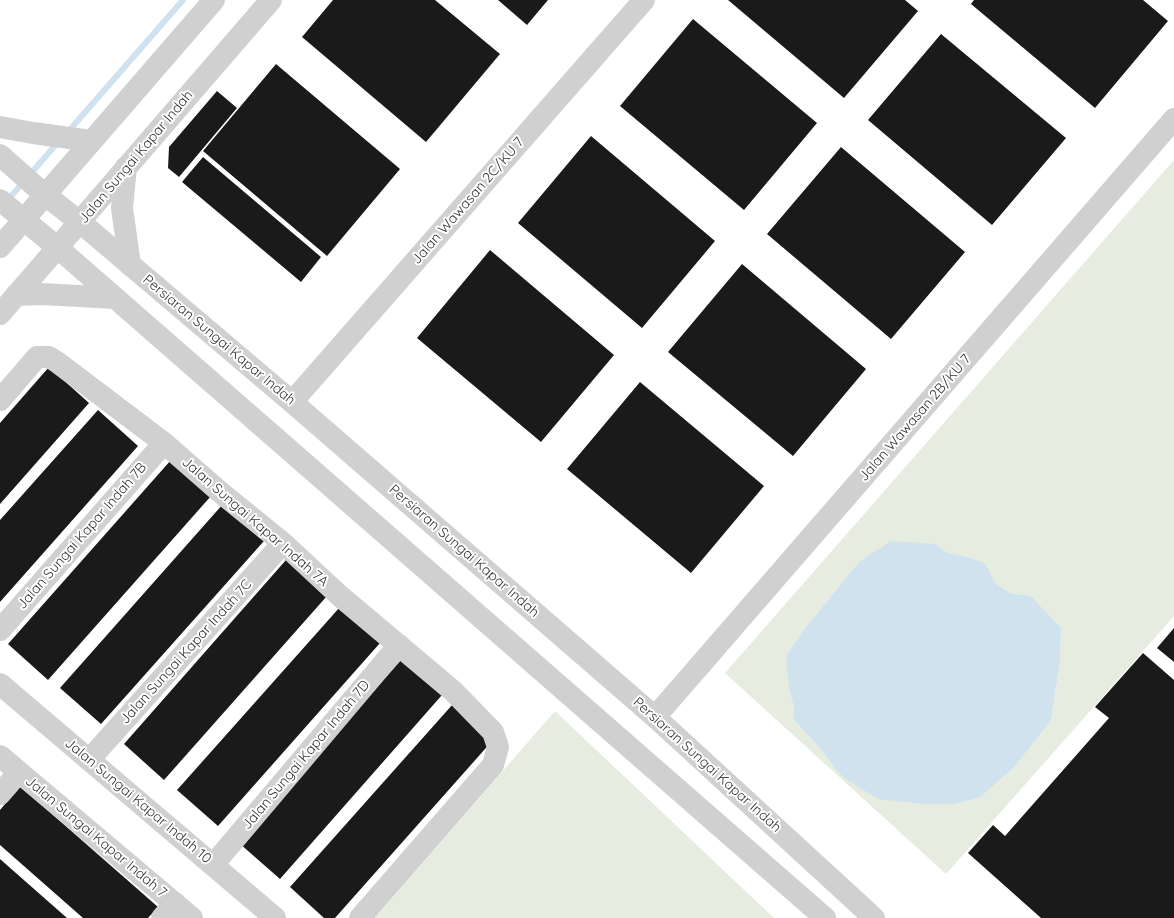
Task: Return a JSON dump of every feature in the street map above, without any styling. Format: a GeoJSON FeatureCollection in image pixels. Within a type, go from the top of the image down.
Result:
{"type":"FeatureCollection","features":[{"type":"Feature","properties":{"kind":"street"},"geometry":{"type":"LineString","coordinates":[[0,247],[12,210],[39,190],[92,141],[214,0]]}},
{"type":"Feature","properties":{"kind":"street","name":"Jalan Sungai Kapar Indah"},"geometry":{"type":"LineString","coordinates":[[0,314],[271,0]]}},
{"type":"Feature","properties":{"kind":"street","name":"Jalan Wawasan 2C/KU 7"},"geometry":{"type":"LineString","coordinates":[[292,402],[644,0]]}},
{"type":"Feature","properties":{"kind":"street","name":"Jalan Wawasan 2B/KU 7"},"geometry":{"type":"LineString","coordinates":[[655,717],[1174,120]]}},
{"type":"Feature","properties":{"kind":"street"},"geometry":{"type":"LineString","coordinates":[[0,127],[92,141]]}},
{"type":"Feature","properties":{"kind":"street","name":"Persiaran Sungai Kapar Indah"},"geometry":{"type":"LineString","coordinates":[[6,161],[292,402],[655,717],[874,918]]}},
{"type":"Feature","properties":{"kind":"street"},"geometry":{"type":"LineString","coordinates":[[126,167],[122,208],[130,264]]}},
{"type":"Feature","properties":{"kind":"street"},"geometry":{"type":"LineString","coordinates":[[12,210],[58,248],[825,918]]}},
{"type":"Feature","properties":{"kind":"street"},"geometry":{"type":"LineString","coordinates":[[16,295],[42,294],[115,298]]}},
{"type":"Feature","properties":{"kind":"street","name":"Jalan Sungai Kapar Indah 7A"},"geometry":{"type":"LineString","coordinates":[[0,400],[37,357],[49,357],[164,442],[220,492],[283,543],[340,596],[453,691],[493,732],[498,747],[493,765],[360,918]]}},
{"type":"Feature","properties":{"kind":"street","name":"Jalan Sungai Kapar Indah 7B"},"geometry":{"type":"LineString","coordinates":[[0,630],[164,442]]}},
{"type":"Feature","properties":{"kind":"street","name":"Jalan Sungai Kapar Indah 7C"},"geometry":{"type":"LineString","coordinates":[[89,760],[283,543]]}},
{"type":"Feature","properties":{"kind":"street","name":"Jalan Sungai Kapar Indah 7D"},"geometry":{"type":"LineString","coordinates":[[213,865],[399,646]]}},
{"type":"Feature","properties":{"kind":"street","name":"Jalan Sungai Kapar Indah 10"},"geometry":{"type":"LineString","coordinates":[[0,684],[275,918]]}},
{"type":"Feature","properties":{"kind":"street","name":"Jalan Sungai Kapar Indah 7"},"geometry":{"type":"LineString","coordinates":[[0,756],[168,910],[192,918]]}},
{"type":"Feature","properties":{"kind":"street"},"geometry":{"type":"LineString","coordinates":[[0,794],[19,772]]}},
{"type":"Feature","properties":{"kind":"shaded area"},"geometry":{"type":"Polygon","coordinates":[[[1174,160],[1174,616],[946,874],[725,673],[1174,160]],[[935,544],[858,563],[802,632],[786,656],[794,707],[793,719],[821,749],[834,767],[925,804],[954,804],[979,798],[1051,720],[1060,662],[1061,629],[1031,596],[1010,593],[995,583],[986,564],[969,557],[948,553],[935,544]]]}},
{"type":"Feature","properties":{"kind":"shaded area"},"geometry":{"type":"Polygon","coordinates":[[[555,711],[774,918],[375,918],[555,711]]]}},
{"type":"Feature","properties":{"kind":"water"},"geometry":{"type":"Polygon","coordinates":[[[891,541],[935,544],[948,553],[969,557],[986,564],[995,583],[1010,593],[1031,596],[1061,628],[1060,662],[1051,720],[1015,766],[979,798],[954,804],[925,804],[878,799],[844,778],[821,749],[793,719],[794,707],[789,687],[786,656],[802,632],[858,563],[891,541]]]}},
{"type":"Feature","properties":{"kind":"building"},"geometry":{"type":"Polygon","coordinates":[[[333,0],[435,0],[500,54],[426,142],[302,37],[333,0]]]}},
{"type":"Feature","properties":{"kind":"building"},"geometry":{"type":"Polygon","coordinates":[[[498,0],[548,0],[527,25],[498,0]]]}},
{"type":"Feature","properties":{"kind":"building"},"geometry":{"type":"Polygon","coordinates":[[[728,0],[905,0],[918,11],[844,98],[728,0]]]}},
{"type":"Feature","properties":{"kind":"building"},"geometry":{"type":"Polygon","coordinates":[[[974,0],[1143,0],[1168,21],[1095,108],[971,4],[974,0]]]}},
{"type":"Feature","properties":{"kind":"building"},"geometry":{"type":"Polygon","coordinates":[[[693,19],[817,123],[744,210],[620,106],[693,19]]]}},
{"type":"Feature","properties":{"kind":"building"},"geometry":{"type":"Polygon","coordinates":[[[941,34],[1066,138],[992,225],[868,120],[941,34]]]}},
{"type":"Feature","properties":{"kind":"building"},"geometry":{"type":"Polygon","coordinates":[[[276,64],[400,169],[327,256],[203,151],[276,64]]]}},
{"type":"Feature","properties":{"kind":"building"},"geometry":{"type":"Polygon","coordinates":[[[217,91],[237,108],[179,177],[168,168],[169,147],[217,91]]]}},
{"type":"Feature","properties":{"kind":"building"},"geometry":{"type":"Polygon","coordinates":[[[591,136],[715,241],[642,328],[518,223],[591,136]]]}},
{"type":"Feature","properties":{"kind":"building"},"geometry":{"type":"Polygon","coordinates":[[[841,147],[965,252],[891,339],[767,234],[841,147]]]}},
{"type":"Feature","properties":{"kind":"building"},"geometry":{"type":"Polygon","coordinates":[[[203,157],[321,257],[301,282],[182,182],[203,157]]]}},
{"type":"Feature","properties":{"kind":"building"},"geometry":{"type":"Polygon","coordinates":[[[490,250],[614,355],[541,442],[417,338],[490,250]]]}},
{"type":"Feature","properties":{"kind":"building"},"geometry":{"type":"Polygon","coordinates":[[[742,264],[866,369],[793,456],[668,352],[742,264]]]}},
{"type":"Feature","properties":{"kind":"building"},"geometry":{"type":"Polygon","coordinates":[[[49,367],[89,403],[0,504],[0,423],[49,367]]]}},
{"type":"Feature","properties":{"kind":"building"},"geometry":{"type":"Polygon","coordinates":[[[640,382],[764,486],[691,573],[567,469],[640,382]]]}},
{"type":"Feature","properties":{"kind":"building"},"geometry":{"type":"Polygon","coordinates":[[[98,410],[138,446],[0,602],[0,520],[98,410]]]}},
{"type":"Feature","properties":{"kind":"building"},"geometry":{"type":"Polygon","coordinates":[[[171,460],[211,496],[48,680],[8,644],[171,460]]]}},
{"type":"Feature","properties":{"kind":"building"},"geometry":{"type":"Polygon","coordinates":[[[223,504],[264,541],[101,724],[60,688],[223,504]]]}},
{"type":"Feature","properties":{"kind":"building"},"geometry":{"type":"Polygon","coordinates":[[[286,560],[327,596],[164,780],[124,744],[286,560]]]}},
{"type":"Feature","properties":{"kind":"building"},"geometry":{"type":"Polygon","coordinates":[[[340,607],[380,643],[218,826],[177,790],[340,607]]]}},
{"type":"Feature","properties":{"kind":"building"},"geometry":{"type":"Polygon","coordinates":[[[1174,628],[1174,662],[1157,648],[1174,628]]]}},
{"type":"Feature","properties":{"kind":"building"},"geometry":{"type":"Polygon","coordinates":[[[1143,653],[1174,680],[1174,918],[1041,918],[968,853],[993,825],[1005,836],[1109,718],[1095,707],[1143,653]]]}},
{"type":"Feature","properties":{"kind":"building"},"geometry":{"type":"Polygon","coordinates":[[[402,659],[442,695],[280,879],[239,843],[402,659]]]}},
{"type":"Feature","properties":{"kind":"building"},"geometry":{"type":"Polygon","coordinates":[[[453,704],[493,740],[335,918],[324,918],[290,887],[453,704]]]}},
{"type":"Feature","properties":{"kind":"building"},"geometry":{"type":"Polygon","coordinates":[[[20,786],[158,907],[148,918],[83,918],[0,845],[0,810],[20,786]]]}},
{"type":"Feature","properties":{"kind":"building"},"geometry":{"type":"Polygon","coordinates":[[[0,859],[67,918],[0,918],[0,859]]]}},
{"type":"Feature","properties":{"kind":"waterway"},"geometry":{"type":"LineString","coordinates":[[67,133],[183,0]]}},
{"type":"Feature","properties":{"kind":"waterway"},"geometry":{"type":"LineString","coordinates":[[6,202],[59,141]]}}]}
